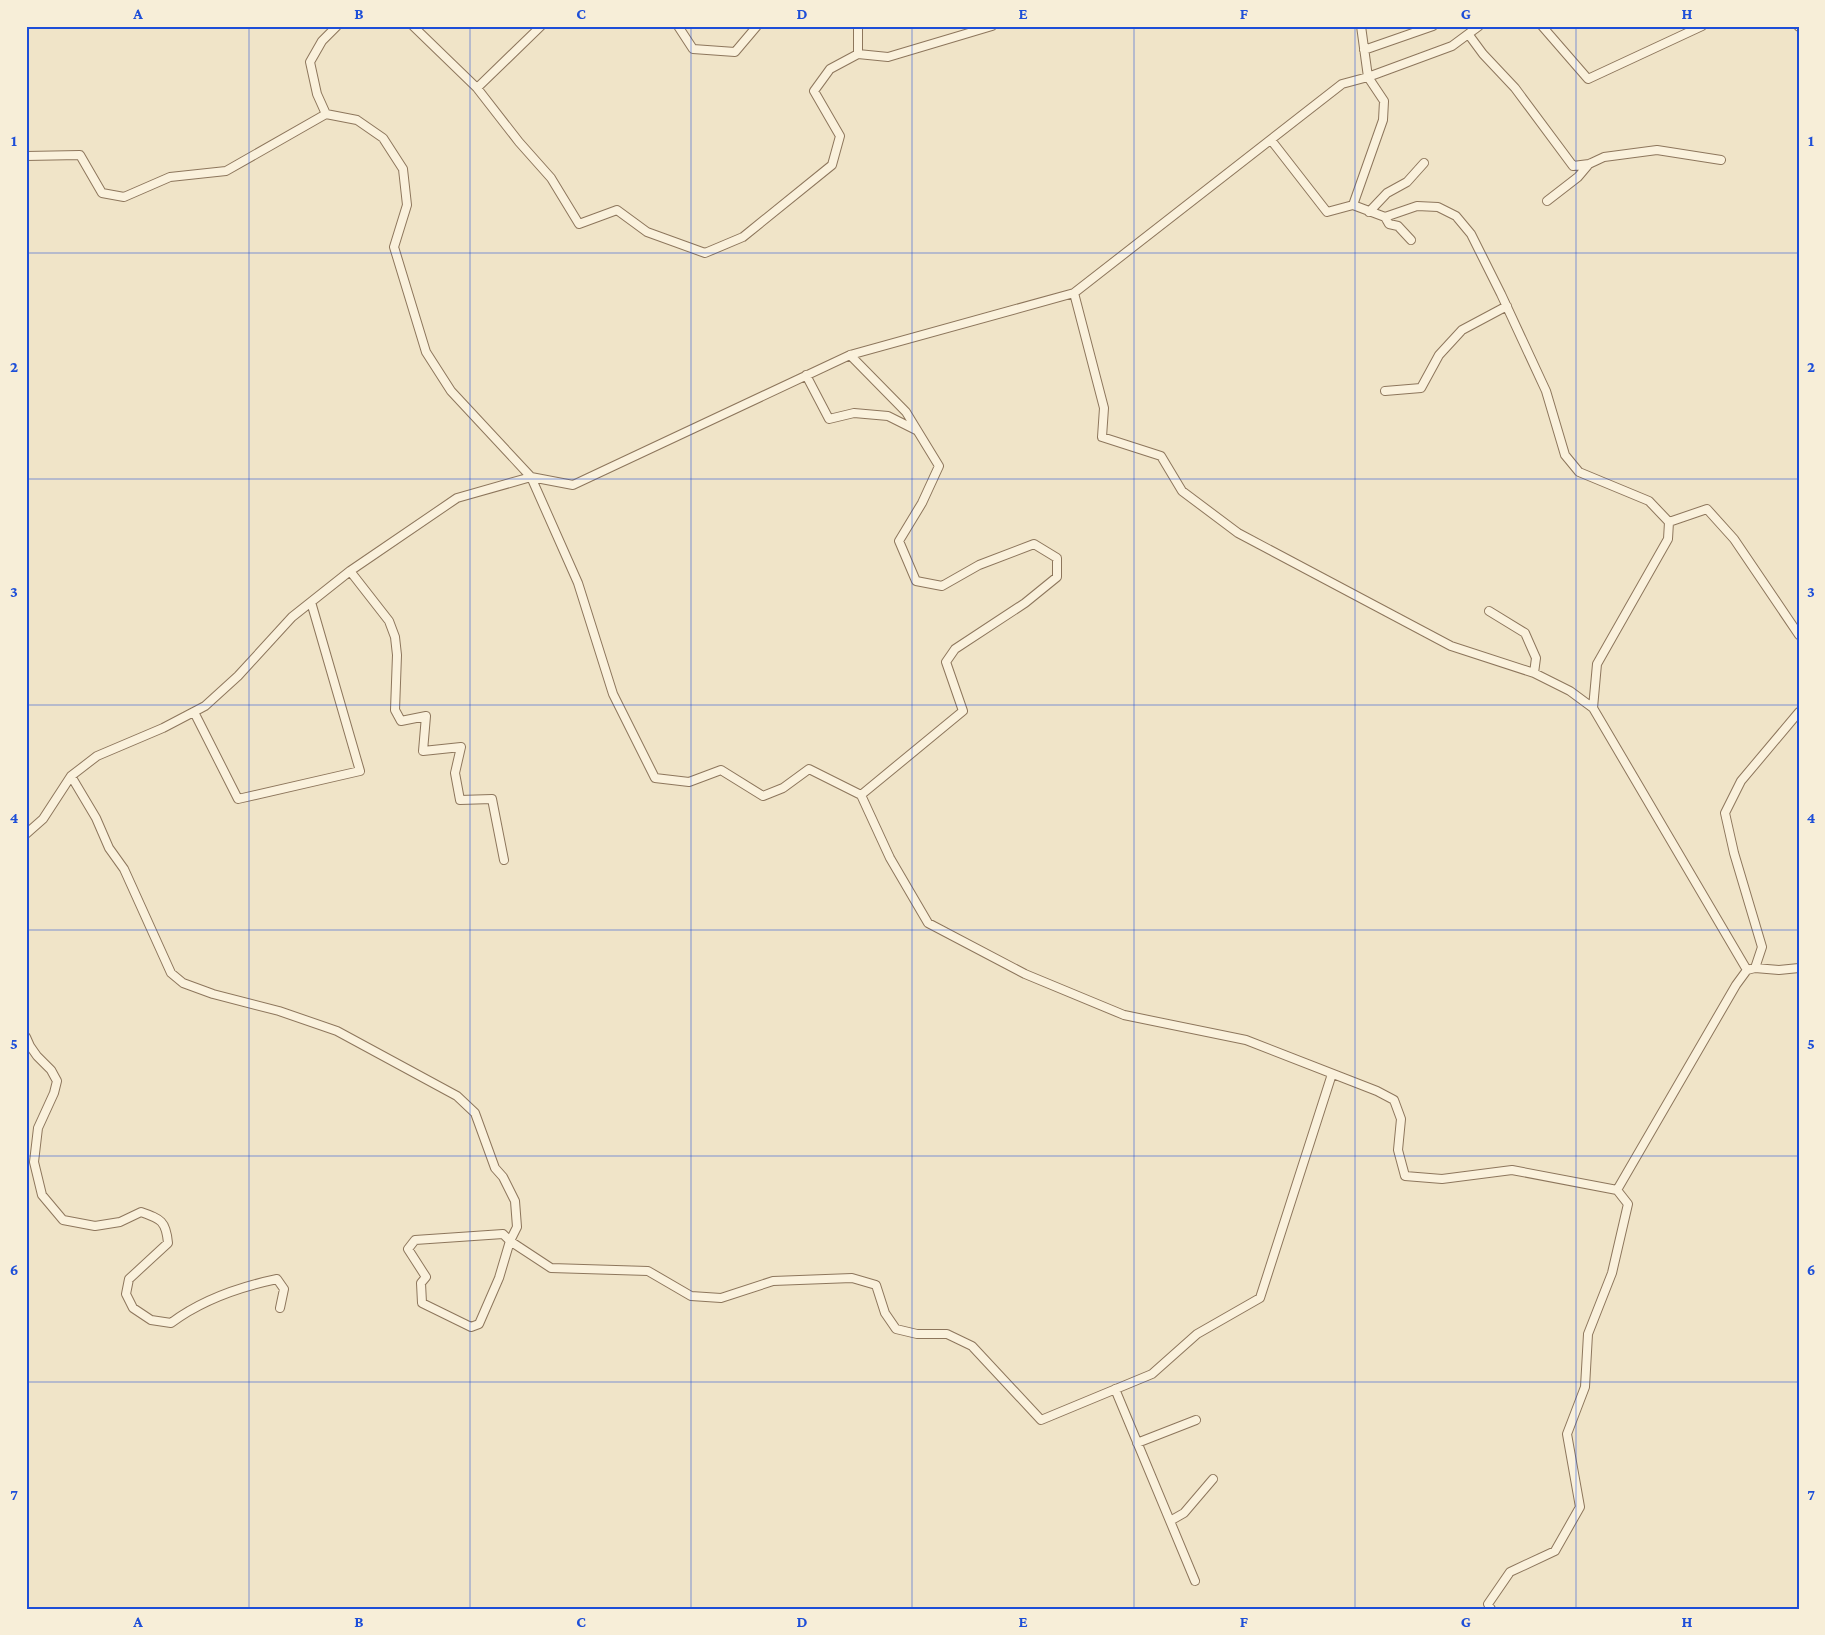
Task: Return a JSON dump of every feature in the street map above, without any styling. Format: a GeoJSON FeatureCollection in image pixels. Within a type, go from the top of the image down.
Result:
{"type":"FeatureCollection","features":[{"type":"Feature","properties":{"kind":"street"},"geometry":{"type":"LineString","coordinates":[[326,114],[316,94],[310,62],[322,42],[337,26]]}},
{"type":"Feature","properties":{"kind":"street"},"geometry":{"type":"LineString","coordinates":[[413,26],[477,88],[519,142],[551,178],[579,224],[617,210],[647,232],[704,253],[743,236],[832,165],[840,136],[814,90],[830,69],[858,54],[888,56],[992,26]]}},
{"type":"Feature","properties":{"kind":"street"},"geometry":{"type":"LineString","coordinates":[[477,88],[541,26]]}},
{"type":"Feature","properties":{"kind":"street"},"geometry":{"type":"LineString","coordinates":[[678,26],[694,49],[735,52],[757,26]]}},
{"type":"Feature","properties":{"kind":"street"},"geometry":{"type":"LineString","coordinates":[[858,26],[858,54]]}},
{"type":"Feature","properties":{"kind":"street"},"geometry":{"type":"LineString","coordinates":[[1353,204],[1383,120],[1384,101],[1368,77],[1361,26]]}},
{"type":"Feature","properties":{"kind":"street"},"geometry":{"type":"LineString","coordinates":[[1364,50],[1433,26]]}},
{"type":"Feature","properties":{"kind":"street"},"geometry":{"type":"LineString","coordinates":[[26,834],[43,819],[71,776],[97,756],[163,728],[206,706],[238,676],[292,617],[350,571],[456,498],[531,477],[573,485],[850,355],[1074,293],[1342,84],[1368,77],[1452,46],[1479,26]]}},
{"type":"Feature","properties":{"kind":"street"},"geometry":{"type":"LineString","coordinates":[[1542,26],[1588,79],[1702,26]]}},
{"type":"Feature","properties":{"kind":"street"},"geometry":{"type":"LineString","coordinates":[[1468,35],[1515,88],[1573,166],[1589,164],[1604,156],[1656,150],[1721,160]]}},
{"type":"Feature","properties":{"kind":"street"},"geometry":{"type":"LineString","coordinates":[[26,156],[80,155],[102,193],[124,197],[170,177],[226,171],[326,114],[357,120],[383,138],[402,169],[407,205],[394,247],[426,352],[451,391],[531,477],[578,583],[613,694],[655,778],[689,782],[721,770],[763,796],[783,788],[809,769],[861,794],[890,858],[928,923],[1025,974],[1124,1015],[1246,1040],[1377,1091],[1394,1100],[1401,1119],[1398,1150],[1405,1176],[1442,1179],[1512,1170],[1618,1190],[1628,1204],[1612,1273],[1588,1334],[1585,1387],[1567,1434],[1580,1507],[1555,1551],[1510,1572],[1488,1604],[1491,1609]]}},
{"type":"Feature","properties":{"kind":"street"},"geometry":{"type":"LineString","coordinates":[[1271,140],[1327,212],[1353,204],[1369,212],[1385,216],[1416,206],[1438,206],[1456,216],[1471,234],[1546,391],[1564,455],[1578,472],[1649,501],[1669,522],[1668,539],[1597,664],[1593,708]]}},
{"type":"Feature","properties":{"kind":"street"},"geometry":{"type":"LineString","coordinates":[[1369,212],[1387,193],[1407,182],[1424,163]]}},
{"type":"Feature","properties":{"kind":"street"},"geometry":{"type":"LineString","coordinates":[[1547,202],[1578,177],[1589,164]]}},
{"type":"Feature","properties":{"kind":"street"},"geometry":{"type":"LineString","coordinates":[[1385,216],[1389,224],[1398,226],[1411,240]]}},
{"type":"Feature","properties":{"kind":"street"},"geometry":{"type":"LineString","coordinates":[[1074,293],[1104,408],[1102,437],[1161,456],[1182,491],[1238,533],[1451,646],[1534,674],[1570,691],[1593,708],[1751,969]]}},
{"type":"Feature","properties":{"kind":"street"},"geometry":{"type":"LineString","coordinates":[[1385,391],[1421,388],[1439,355],[1462,330],[1507,306]]}},
{"type":"Feature","properties":{"kind":"street"},"geometry":{"type":"LineString","coordinates":[[850,355],[906,412],[939,466],[922,503],[899,541],[916,581],[942,586],[979,565],[1034,544],[1057,558],[1057,577],[1025,603],[955,648],[946,662],[963,710],[861,794]]}},
{"type":"Feature","properties":{"kind":"street"},"geometry":{"type":"LineString","coordinates":[[806,376],[829,418],[854,413],[888,416],[918,431]]}},
{"type":"Feature","properties":{"kind":"street"},"geometry":{"type":"LineString","coordinates":[[1669,522],[1707,510],[1734,539],[1799,635]]}},
{"type":"Feature","properties":{"kind":"street"},"geometry":{"type":"LineString","coordinates":[[350,571],[389,621],[395,637],[397,655],[395,710],[401,721],[426,716],[423,751],[461,747],[455,772],[460,800],[492,799],[504,860]]}},
{"type":"Feature","properties":{"kind":"street"},"geometry":{"type":"LineString","coordinates":[[194,712],[238,799],[360,771],[311,602]]}},
{"type":"Feature","properties":{"kind":"street"},"geometry":{"type":"LineString","coordinates":[[1489,611],[1526,633],[1536,658],[1534,674]]}},
{"type":"Feature","properties":{"kind":"street"},"geometry":{"type":"LineString","coordinates":[[1618,1190],[1736,985],[1751,969],[1762,947],[1734,853],[1725,813],[1741,781],[1799,712]]}},
{"type":"Feature","properties":{"kind":"street"},"geometry":{"type":"LineString","coordinates":[[71,776],[96,818],[109,848],[124,868],[171,973],[182,983],[213,994],[279,1011],[337,1031],[457,1096],[475,1113],[495,1168],[503,1177],[515,1201],[518,1227],[510,1241],[499,1278],[480,1324],[471,1327],[422,1303],[421,1283],[426,1277],[408,1249],[415,1240],[503,1234],[510,1241],[551,1268],[648,1271],[691,1296],[721,1298],[773,1281],[852,1278],[876,1285],[884,1313],[896,1329],[917,1334],[947,1334],[972,1346],[1041,1420],[1152,1374],[1197,1334],[1260,1298],[1332,1074]]}},
{"type":"Feature","properties":{"kind":"street"},"geometry":{"type":"LineString","coordinates":[[1751,969],[1779,970],[1799,968]]}},
{"type":"Feature","properties":{"kind":"street"},"geometry":{"type":"LineString","coordinates":[[26,1037],[37,1056],[52,1070],[57,1081],[54,1093],[38,1128],[34,1162],[42,1195],[63,1220],[95,1226],[120,1222],[141,1212],[158,1217],[167,1230],[168,1243],[129,1279],[126,1294],[133,1308],[151,1320],[171,1323],[189,1310],[215,1298],[244,1286],[277,1279],[284,1289],[280,1308]]}},
{"type":"Feature","properties":{"kind":"street"},"geometry":{"type":"LineString","coordinates":[[1115,1389],[1195,1581]]}},
{"type":"Feature","properties":{"kind":"street"},"geometry":{"type":"LineString","coordinates":[[1137,1443],[1196,1420]]}},
{"type":"Feature","properties":{"kind":"street"},"geometry":{"type":"LineString","coordinates":[[1170,1521],[1184,1513],[1213,1479]]}}]}
